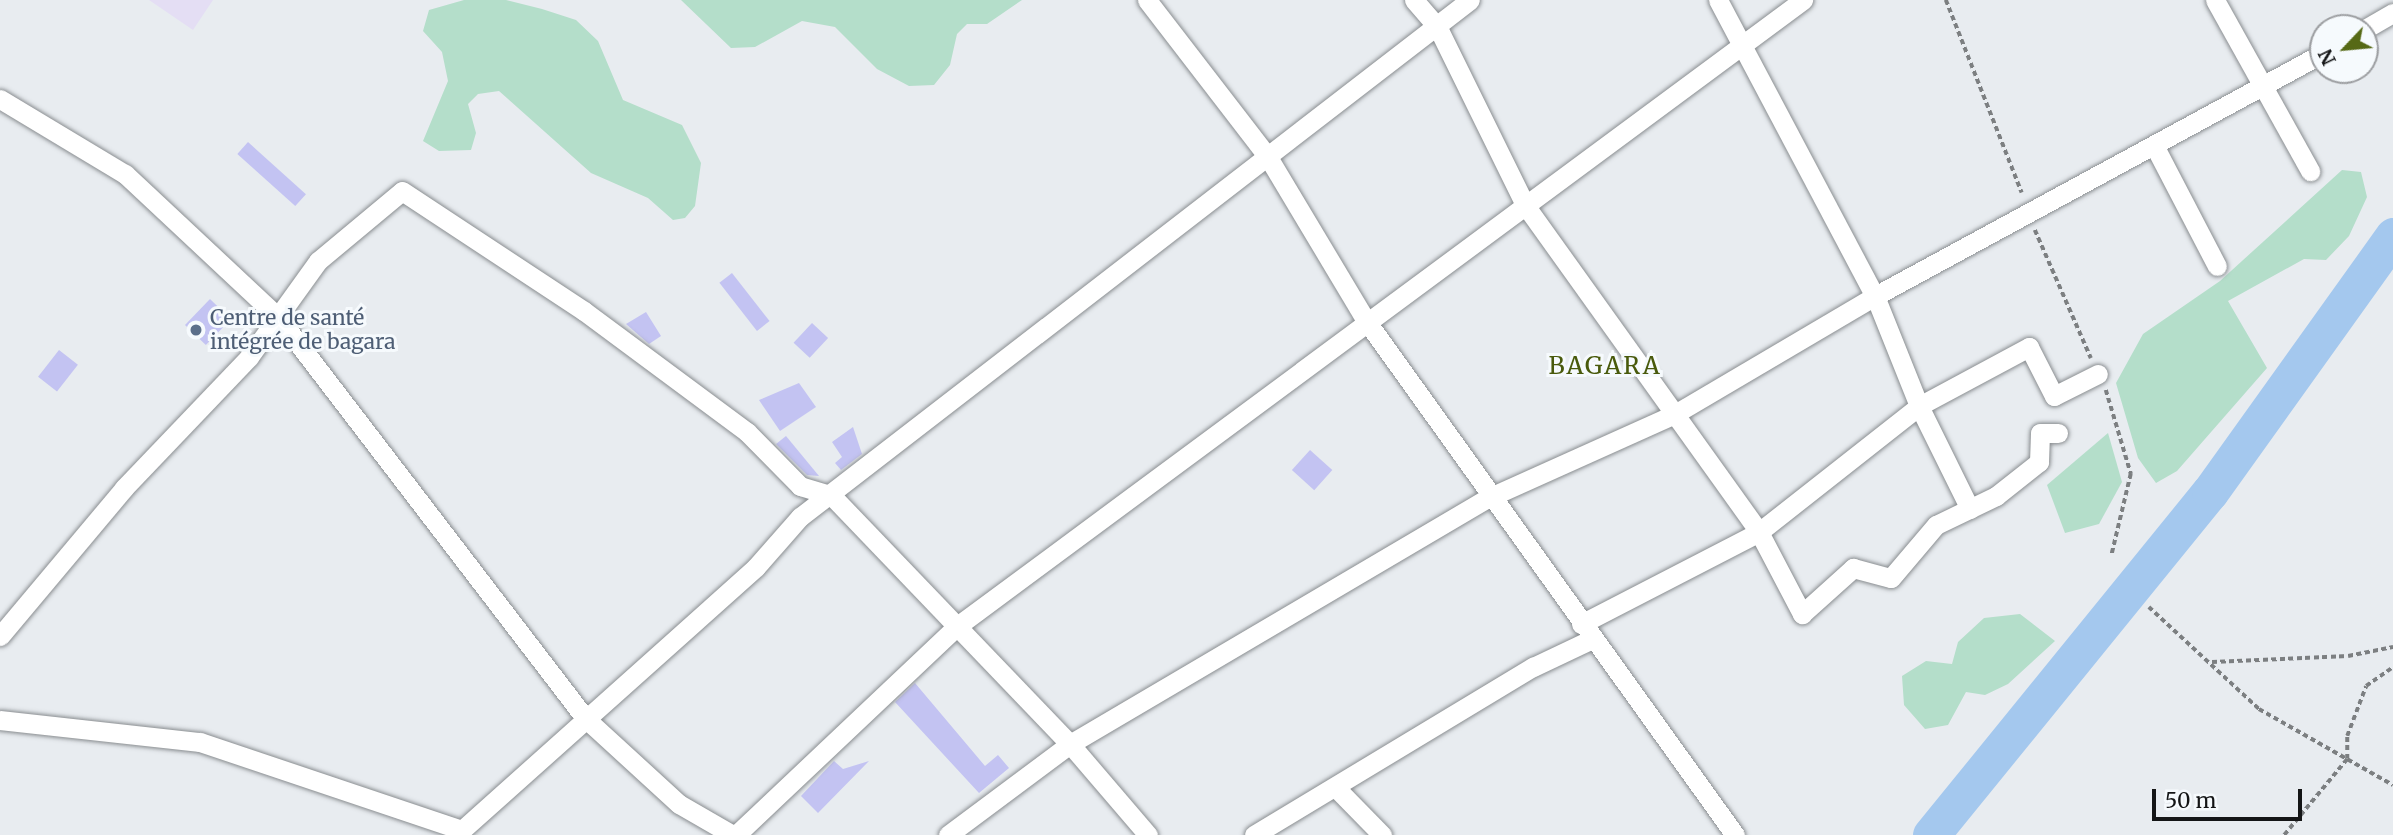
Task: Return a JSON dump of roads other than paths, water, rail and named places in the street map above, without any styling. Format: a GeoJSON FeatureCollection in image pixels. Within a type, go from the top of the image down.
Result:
{"type":"FeatureCollection","features":[{"type":"Feature","properties":{"kind":"street"},"geometry":{"type":"LineString","coordinates":[[1147,0],[1268,157],[1365,319],[1488,498],[1735,835]]}},
{"type":"Feature","properties":{"kind":"street"},"geometry":{"type":"LineString","coordinates":[[1414,0],[1437,26],[1525,205],[1580,273],[1673,415],[1759,532],[1801,614],[1853,568],[1891,578],[1936,525],[1970,509],[2039,462],[2040,433],[2057,433]]}},
{"type":"Feature","properties":{"kind":"street"},"geometry":{"type":"LineString","coordinates":[[0,720],[200,742],[462,830],[756,568],[800,517],[832,496],[1470,0]]}},
{"type":"Feature","properties":{"kind":"street"},"geometry":{"type":"LineString","coordinates":[[1718,0],[1745,43],[1875,296],[1919,406],[1970,509]]}},
{"type":"Feature","properties":{"kind":"street"},"geometry":{"type":"LineString","coordinates":[[0,99],[125,174],[278,317],[585,718],[679,804],[734,835],[956,627],[1365,319],[1803,0]]}},
{"type":"Feature","properties":{"kind":"street"},"geometry":{"type":"LineString","coordinates":[[2215,0],[2310,171]]}},
{"type":"Feature","properties":{"kind":"street"},"geometry":{"type":"LineString","coordinates":[[948,835],[1070,744],[1488,498],[1673,415],[1875,296],[2031,217],[2309,61]]}},
{"type":"Feature","properties":{"kind":"street"},"geometry":{"type":"LineString","coordinates":[[2155,147],[2217,266]]}},
{"type":"Feature","properties":{"kind":"street"},"geometry":{"type":"LineString","coordinates":[[0,636],[278,317],[318,261],[402,191],[682,383],[747,432],[800,486],[832,496],[1070,744],[1148,835]]}},
{"type":"Feature","properties":{"kind":"street"},"geometry":{"type":"LineString","coordinates":[[1254,835],[1533,667],[1586,631],[1759,532],[1919,406],[2029,347],[2054,396],[2098,374]]}},
{"type":"Feature","properties":{"kind":"street"},"geometry":{"type":"LineString","coordinates":[[1336,788],[1382,835]]}},
{"type":"Feature","properties":{"kind":"waterway"},"geometry":{"type":"LineString","coordinates":[[1931,835],[2210,492],[2393,236]]}},
{"type":"Feature","properties":{"kind":"place","name":"Centre de santé intégrée de bagara"},"geometry":{"type":"Point","coordinates":[196,330]}},
{"type":"Feature","properties":{"kind":"district","name":"BAGARA"},"geometry":{"type":"Point","coordinates":[1605,366]}}]}
